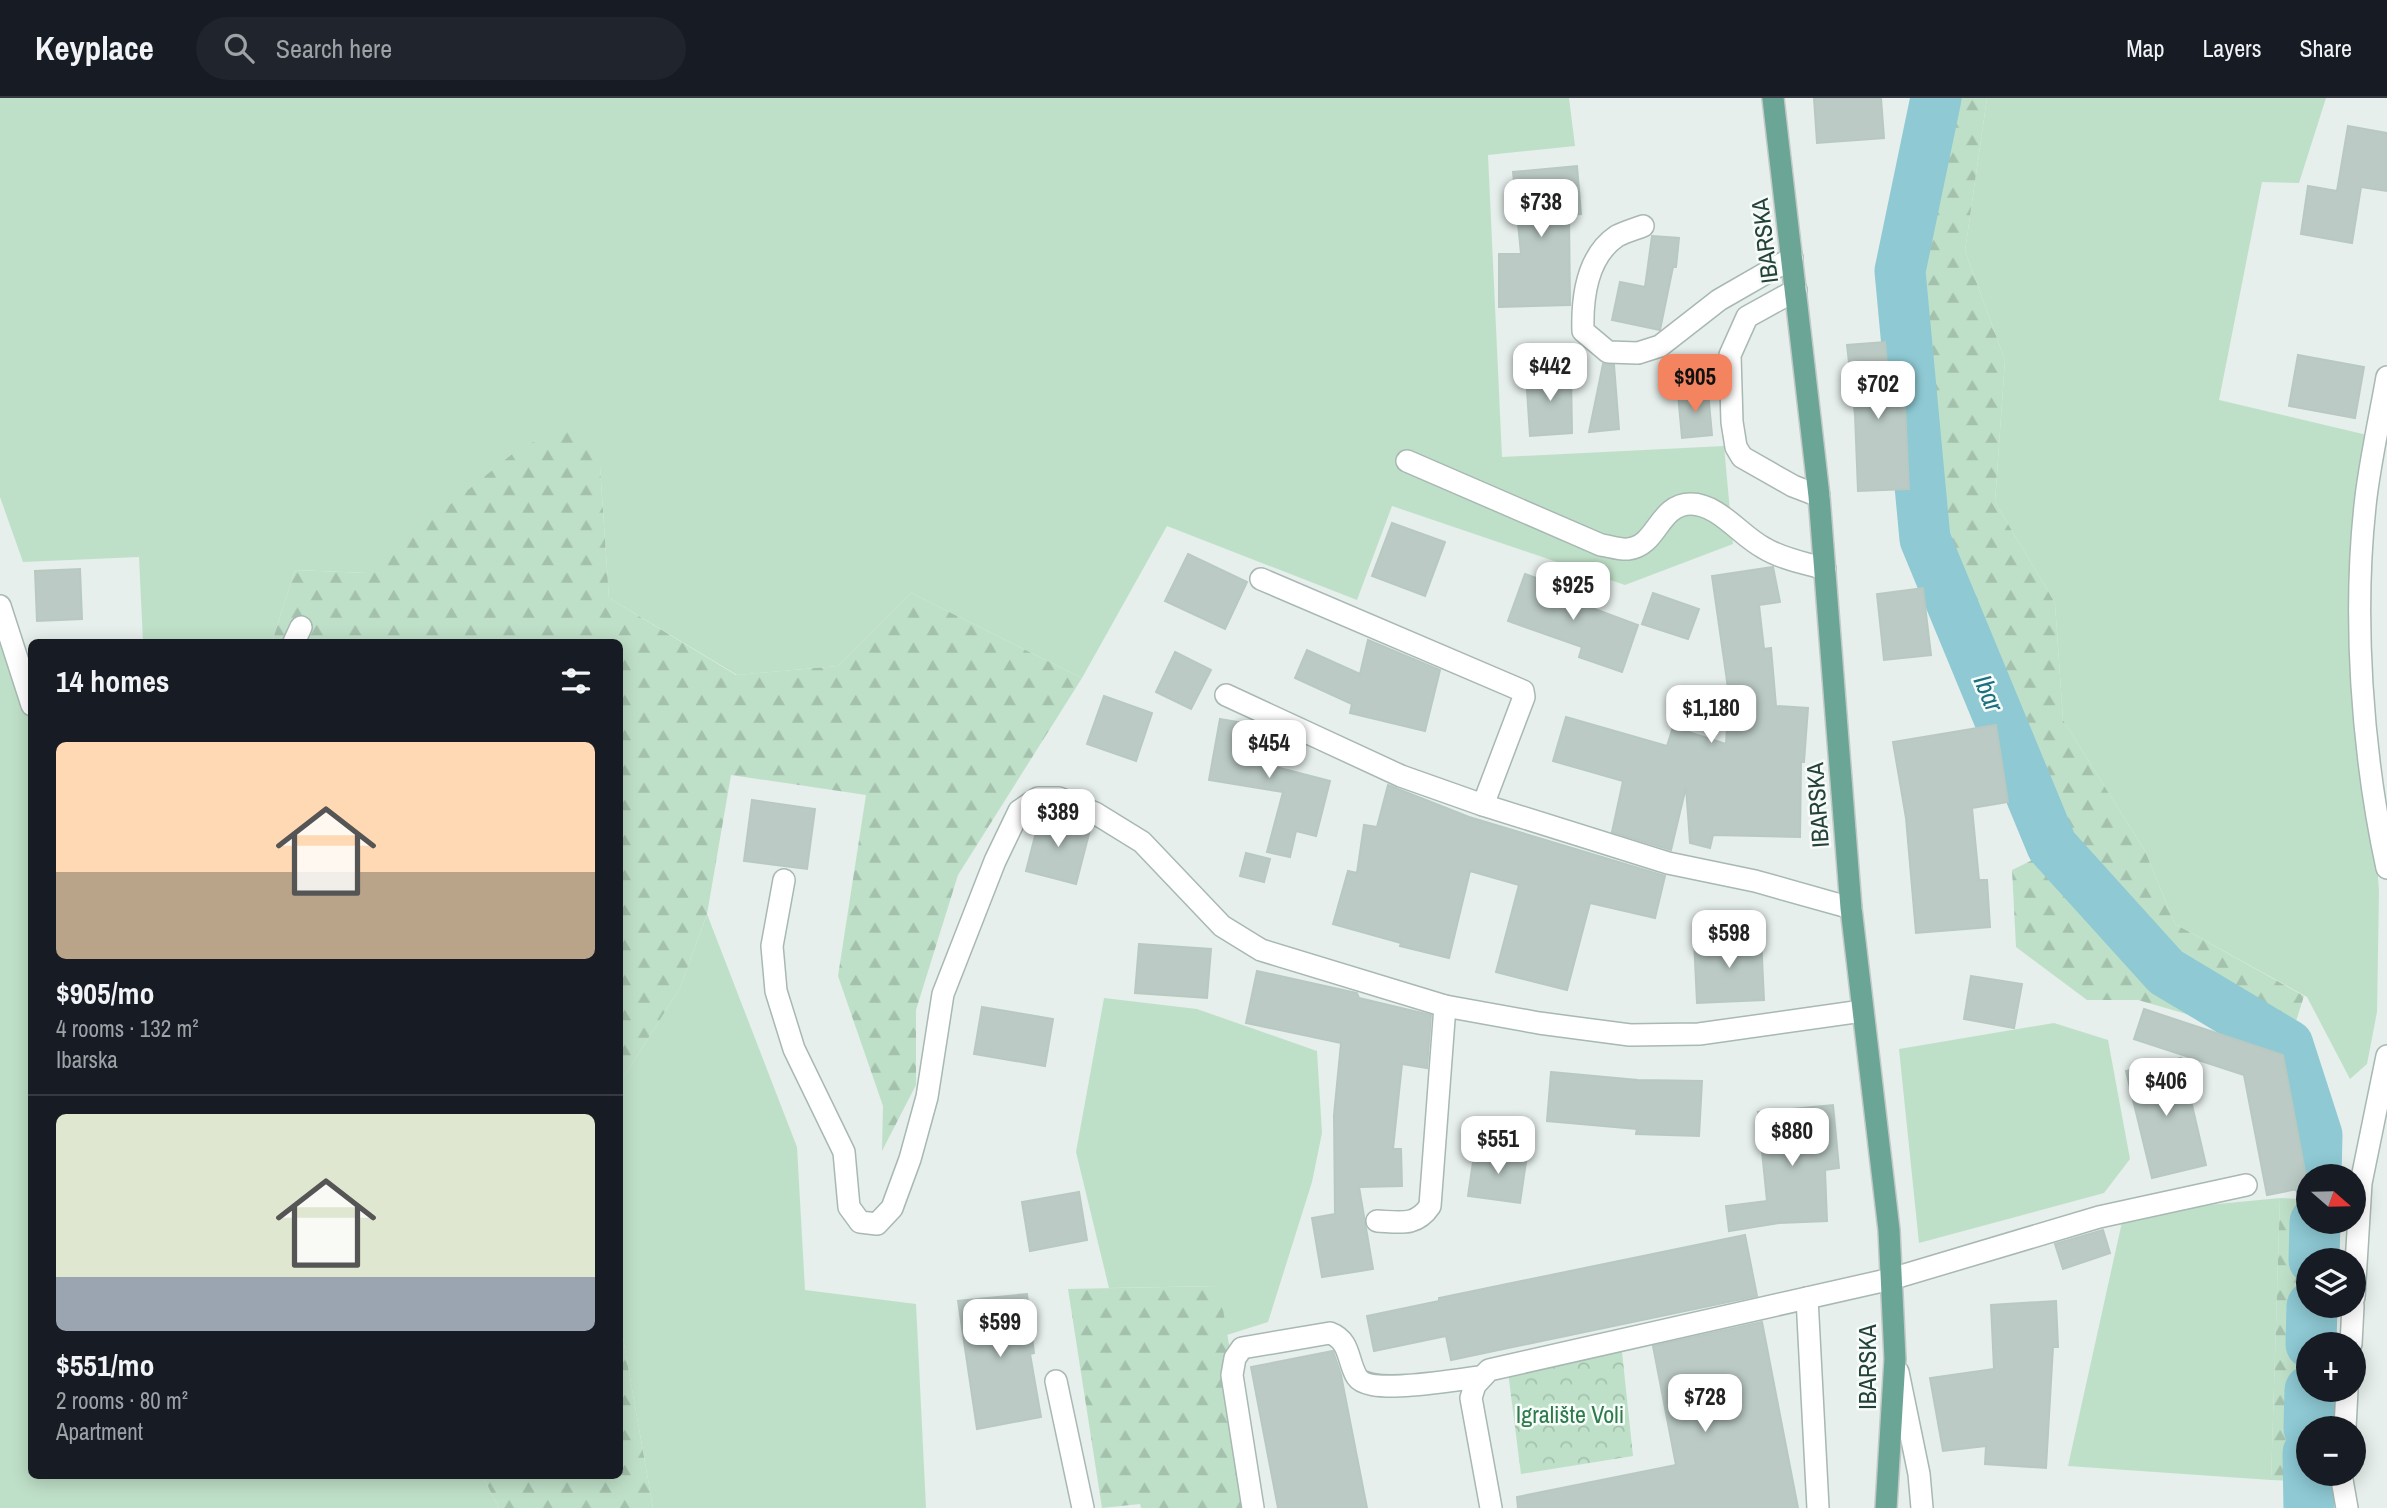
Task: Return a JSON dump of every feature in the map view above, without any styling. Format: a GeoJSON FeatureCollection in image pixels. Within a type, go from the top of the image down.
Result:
{"type":"FeatureCollection","features":[{"type":"Feature","properties":{"kind":"main road","name":"IBARSKA"},"geometry":{"type":"LineString","coordinates":[[1773,98],[1819,496],[1851,908],[1889,1230],[1895,1359],[1886,1508]]}},
{"type":"Feature","properties":{"kind":"street"},"geometry":{"type":"LineString","coordinates":[[1643,226],[1617,237],[1593,265],[1582,298],[1583,331],[1608,352],[1638,353],[1660,346],[1719,300],[1792,258]]}},
{"type":"Feature","properties":{"kind":"street"},"geometry":{"type":"LineString","coordinates":[[1796,290],[1747,317],[1730,355],[1732,422],[1736,447],[1742,457],[1793,486],[1819,496]]}},
{"type":"Feature","properties":{"kind":"street"},"geometry":{"type":"LineString","coordinates":[[2387,377],[2366,498],[2359,626],[2375,812],[2387,868]]}},
{"type":"Feature","properties":{"kind":"street"},"geometry":{"type":"LineString","coordinates":[[1407,461],[1601,545],[1628,549],[1643,544],[1664,515],[1681,504],[1695,504],[1713,512],[1764,548],[1825,569]]}},
{"type":"Feature","properties":{"kind":"street"},"geometry":{"type":"LineString","coordinates":[[1261,579],[1522,691],[1524,697],[1483,805]]}},
{"type":"Feature","properties":{"kind":"street"},"geometry":{"type":"LineString","coordinates":[[0,606],[28,693]]}},
{"type":"Feature","properties":{"kind":"street"},"geometry":{"type":"LineString","coordinates":[[1226,695],[1401,776],[1483,805],[1668,863],[1755,881],[1851,908]]}},
{"type":"Feature","properties":{"kind":"street"},"geometry":{"type":"LineString","coordinates":[[784,880],[772,946],[776,991],[794,1049],[844,1152],[849,1208],[860,1222],[877,1223],[892,1208],[910,1159],[926,1097],[943,994],[1001,848],[1019,811],[1038,798],[1059,798],[1095,813],[1142,842],[1222,926],[1261,950],[1445,1006],[1539,1023],[1630,1035],[1699,1034],[1862,1011]]}},
{"type":"Feature","properties":{"kind":"street"},"geometry":{"type":"LineString","coordinates":[[1377,1221],[1411,1223],[1423,1216],[1430,1206],[1445,1006]]}},
{"type":"Feature","properties":{"kind":"street"},"geometry":{"type":"LineString","coordinates":[[2357,1248],[2361,1183],[2387,1056]]}},
{"type":"Feature","properties":{"kind":"street"},"geometry":{"type":"LineString","coordinates":[[1491,1508],[1471,1398],[1480,1377],[1489,1370],[1891,1279],[2099,1217],[2246,1185]]}},
{"type":"Feature","properties":{"kind":"street"},"geometry":{"type":"LineString","coordinates":[[1807,1298],[1818,1508]]}},
{"type":"Feature","properties":{"kind":"street"},"geometry":{"type":"LineString","coordinates":[[1253,1508],[1232,1375],[1236,1358],[1242,1348],[1330,1333],[1346,1344],[1358,1378],[1365,1384],[1387,1387],[1480,1377]]}},
{"type":"Feature","properties":{"kind":"street"},"geometry":{"type":"LineString","coordinates":[[1895,1359],[1919,1474],[1922,1508]]}},
{"type":"Feature","properties":{"kind":"street"},"geometry":{"type":"LineString","coordinates":[[1056,1381],[1083,1508]]}},
{"type":"Feature","properties":{"kind":"street"},"geometry":{"type":"LineString","coordinates":[[2343,1486],[2347,1508]]}},
{"type":"Feature","properties":{"kind":"green space"},"geometry":{"type":"Polygon","coordinates":[[[0,98],[1569,98],[1575,146],[1488,155],[1502,457],[1724,446],[1733,544],[1625,585],[1392,506],[1357,600],[1167,526],[1082,678],[911,593],[838,666],[737,675],[609,598],[600,467],[367,573],[295,570],[273,639],[143,639],[139,557],[23,562],[0,497],[0,98]]]}},
{"type":"Feature","properties":{"kind":"green space"},"geometry":{"type":"Polygon","coordinates":[[[1952,98],[1987,98],[1965,251],[2005,360],[1995,502],[2055,603],[2063,720],[2145,851],[2175,924],[2304,996],[2292,1034],[2174,959],[2060,839],[1937,540],[1918,275],[1952,98]]]}},
{"type":"Feature","properties":{"kind":"green space"},"geometry":{"type":"Polygon","coordinates":[[[1987,98],[2326,98],[2299,183],[2262,182],[2219,400],[2367,435],[2358,609],[2379,891],[2377,1012],[2367,1064],[2350,1079],[2307,997],[2175,924],[2145,851],[2063,720],[2055,603],[1995,502],[2005,360],[1965,251],[1987,98]]]}},
{"type":"Feature","properties":{"kind":"green space"},"geometry":{"type":"Polygon","coordinates":[[[582,426],[600,467],[609,598],[736,675],[838,666],[911,593],[1082,678],[958,875],[916,1010],[916,1085],[882,1151],[883,1106],[838,976],[866,795],[731,775],[707,914],[680,988],[623,1078],[623,639],[273,639],[295,570],[366,573],[522,446],[582,426]]]}},
{"type":"Feature","properties":{"kind":"green space"},"geometry":{"type":"Polygon","coordinates":[[[0,606],[28,691],[28,1479],[484,1479],[499,1508],[0,1508],[0,606]]]}},
{"type":"Feature","properties":{"kind":"green space"},"geometry":{"type":"Polygon","coordinates":[[[2043,855],[2153,978],[2238,1029],[2138,1000],[2087,1000],[2016,947],[2012,870],[2043,855]]]}},
{"type":"Feature","properties":{"kind":"green space"},"geometry":{"type":"Polygon","coordinates":[[[707,914],[797,1147],[805,1290],[916,1304],[926,1508],[653,1508],[623,1338],[623,1078],[680,988],[707,914]]]}},
{"type":"Feature","properties":{"kind":"green space"},"geometry":{"type":"Polygon","coordinates":[[[1104,998],[1197,1009],[1317,1051],[1322,1133],[1312,1182],[1268,1322],[1227,1335],[1218,1286],[1109,1288],[1076,1152],[1104,998]]]}},
{"type":"Feature","properties":{"kind":"green space"},"geometry":{"type":"Polygon","coordinates":[[[2054,1023],[2108,1040],[2130,1159],[2104,1193],[1919,1243],[1899,1049],[2054,1023]]]}},
{"type":"Feature","properties":{"kind":"green space"},"geometry":{"type":"Polygon","coordinates":[[[2280,1198],[2271,1480],[2068,1466],[2124,1213],[2280,1198]]]}},
{"type":"Feature","properties":{"kind":"green space"},"geometry":{"type":"Polygon","coordinates":[[[2280,1198],[2296,1199],[2296,1234],[2301,1234],[2301,1248],[2296,1248],[2296,1318],[2299,1318],[2298,1332],[2296,1332],[2294,1481],[2271,1480],[2280,1198]]]}},
{"type":"Feature","properties":{"kind":"green space"},"geometry":{"type":"Polygon","coordinates":[[[1219,1286],[1257,1508],[1141,1508],[1140,1504],[1102,1508],[1068,1289],[1219,1286]]]}},
{"type":"Feature","properties":{"kind":"green space"},"geometry":{"type":"Polygon","coordinates":[[[623,1338],[653,1508],[499,1508],[484,1479],[623,1479],[623,1338]]]}},
{"type":"Feature","properties":{"kind":"green space","name":"Igralište Voli"},"geometry":{"type":"Polygon","coordinates":[[[1622,1352],[1633,1456],[1521,1474],[1508,1372],[1622,1352]]]}},
{"type":"Feature","properties":{"kind":"building"},"geometry":{"type":"Polygon","coordinates":[[[1814,98],[1881,98],[1884,138],[1817,143],[1814,98]]]}},
{"type":"Feature","properties":{"kind":"building"},"geometry":{"type":"Polygon","coordinates":[[[2348,126],[2387,133],[2387,191],[2361,187],[2352,243],[2301,234],[2308,186],[2337,191],[2348,126]]]}},
{"type":"Feature","properties":{"kind":"building"},"geometry":{"type":"Polygon","coordinates":[[[1577,166],[1581,214],[1569,215],[1570,305],[1499,307],[1499,254],[1521,254],[1513,172],[1577,166]]]}},
{"type":"Feature","properties":{"kind":"building"},"geometry":{"type":"Polygon","coordinates":[[[1652,236],[1679,238],[1676,267],[1673,267],[1660,330],[1612,320],[1620,282],[1645,287],[1652,236]]]}},
{"type":"Feature","properties":{"kind":"building"},"geometry":{"type":"Polygon","coordinates":[[[1885,342],[1889,385],[1904,383],[1909,489],[1858,491],[1855,415],[1847,345],[1885,342]]]}},
{"type":"Feature","properties":{"kind":"building"},"geometry":{"type":"Polygon","coordinates":[[[2298,355],[2364,367],[2355,418],[2289,406],[2298,355]]]}},
{"type":"Feature","properties":{"kind":"building"},"geometry":{"type":"Polygon","coordinates":[[[1603,364],[1614,365],[1619,429],[1589,432],[1603,364]]]}},
{"type":"Feature","properties":{"kind":"building"},"geometry":{"type":"Polygon","coordinates":[[[1571,371],[1572,433],[1530,436],[1526,375],[1571,371]]]}},
{"type":"Feature","properties":{"kind":"building"},"geometry":{"type":"Polygon","coordinates":[[[1708,391],[1712,435],[1682,438],[1678,394],[1708,391]]]}},
{"type":"Feature","properties":{"kind":"building"},"geometry":{"type":"Polygon","coordinates":[[[1392,523],[1445,542],[1425,596],[1372,576],[1392,523]]]}},
{"type":"Feature","properties":{"kind":"building"},"geometry":{"type":"Polygon","coordinates":[[[1188,554],[1247,582],[1225,629],[1165,601],[1188,554]]]}},
{"type":"Feature","properties":{"kind":"building"},"geometry":{"type":"Polygon","coordinates":[[[1773,567],[1780,602],[1759,605],[1764,649],[1771,648],[1776,706],[1808,708],[1804,762],[1801,762],[1800,837],[1713,835],[1710,848],[1690,843],[1686,787],[1671,850],[1612,832],[1623,781],[1553,761],[1566,717],[1667,746],[1673,727],[1726,744],[1729,695],[1712,576],[1773,567]]]}},
{"type":"Feature","properties":{"kind":"building"},"geometry":{"type":"Polygon","coordinates":[[[80,569],[82,619],[37,621],[35,571],[80,569]]]}},
{"type":"Feature","properties":{"kind":"building"},"geometry":{"type":"Polygon","coordinates":[[[1525,574],[1587,596],[1584,605],[1638,625],[1622,672],[1579,657],[1582,647],[1508,621],[1525,574]]]}},
{"type":"Feature","properties":{"kind":"building"},"geometry":{"type":"Polygon","coordinates":[[[1923,588],[1931,655],[1884,660],[1877,594],[1923,588]]]}},
{"type":"Feature","properties":{"kind":"building"},"geometry":{"type":"Polygon","coordinates":[[[1653,593],[1699,609],[1688,639],[1642,624],[1653,593]]]}},
{"type":"Feature","properties":{"kind":"building"},"geometry":{"type":"Polygon","coordinates":[[[1368,640],[1440,670],[1425,731],[1350,713],[1352,704],[1295,678],[1307,650],[1360,674],[1368,640]]]}},
{"type":"Feature","properties":{"kind":"building"},"geometry":{"type":"Polygon","coordinates":[[[1175,652],[1211,670],[1191,709],[1156,692],[1175,652]]]}},
{"type":"Feature","properties":{"kind":"building"},"geometry":{"type":"Polygon","coordinates":[[[1104,696],[1152,713],[1136,761],[1087,744],[1104,696]]]}},
{"type":"Feature","properties":{"kind":"building"},"geometry":{"type":"Polygon","coordinates":[[[1220,719],[1261,726],[1278,733],[1272,766],[1330,781],[1316,836],[1296,831],[1290,857],[1267,852],[1283,792],[1209,780],[1220,719]]]}},
{"type":"Feature","properties":{"kind":"building"},"geometry":{"type":"Polygon","coordinates":[[[1996,725],[2008,802],[1972,808],[1979,880],[1987,880],[1990,927],[1916,933],[1906,818],[1893,742],[1996,725]]]}},
{"type":"Feature","properties":{"kind":"building"},"geometry":{"type":"Polygon","coordinates":[[[1388,785],[1469,817],[1665,876],[1655,918],[1590,903],[1567,990],[1496,972],[1519,885],[1470,871],[1449,958],[1400,946],[1401,943],[1333,924],[1348,871],[1357,873],[1364,825],[1377,827],[1388,785]]]}},
{"type":"Feature","properties":{"kind":"building"},"geometry":{"type":"Polygon","coordinates":[[[752,800],[815,809],[807,869],[744,861],[752,800]]]}},
{"type":"Feature","properties":{"kind":"building"},"geometry":{"type":"Polygon","coordinates":[[[1041,813],[1091,826],[1076,884],[1026,871],[1041,813]]]}},
{"type":"Feature","properties":{"kind":"building"},"geometry":{"type":"Polygon","coordinates":[[[1246,853],[1270,859],[1264,882],[1240,876],[1246,853]]]}},
{"type":"Feature","properties":{"kind":"building"},"geometry":{"type":"Polygon","coordinates":[[[1761,937],[1764,1000],[1697,1003],[1694,940],[1761,937]]]}},
{"type":"Feature","properties":{"kind":"building"},"geometry":{"type":"Polygon","coordinates":[[[1139,944],[1211,949],[1207,998],[1135,993],[1139,944]]]}},
{"type":"Feature","properties":{"kind":"building"},"geometry":{"type":"Polygon","coordinates":[[[1257,971],[1357,993],[1359,998],[1431,1015],[1427,1068],[1402,1064],[1393,1149],[1401,1149],[1402,1186],[1359,1187],[1373,1269],[1322,1277],[1312,1218],[1335,1214],[1334,1115],[1341,1043],[1246,1023],[1257,971]]]}},
{"type":"Feature","properties":{"kind":"building"},"geometry":{"type":"Polygon","coordinates":[[[1971,976],[2022,984],[2014,1028],[1964,1019],[1971,976]]]}},
{"type":"Feature","properties":{"kind":"building"},"geometry":{"type":"Polygon","coordinates":[[[982,1007],[1053,1019],[1045,1066],[974,1054],[982,1007]]]}},
{"type":"Feature","properties":{"kind":"building"},"geometry":{"type":"Polygon","coordinates":[[[2144,1009],[2283,1055],[2304,1164],[2296,1164],[2296,1189],[2267,1195],[2244,1075],[2134,1039],[2144,1009]]]}},
{"type":"Feature","properties":{"kind":"building"},"geometry":{"type":"Polygon","coordinates":[[[2181,1058],[2206,1165],[2152,1178],[2126,1071],[2181,1058]]]}},
{"type":"Feature","properties":{"kind":"building"},"geometry":{"type":"Polygon","coordinates":[[[1551,1072],[1638,1080],[1702,1081],[1699,1136],[1636,1134],[1637,1129],[1547,1121],[1551,1072]]]}},
{"type":"Feature","properties":{"kind":"building"},"geometry":{"type":"Polygon","coordinates":[[[1833,1105],[1839,1168],[1825,1170],[1827,1221],[1779,1223],[1729,1231],[1726,1206],[1767,1201],[1758,1112],[1833,1105]]]}},
{"type":"Feature","properties":{"kind":"building"},"geometry":{"type":"Polygon","coordinates":[[[1475,1148],[1527,1155],[1520,1203],[1468,1196],[1475,1148]]]}},
{"type":"Feature","properties":{"kind":"building"},"geometry":{"type":"Polygon","coordinates":[[[1079,1192],[1087,1240],[1030,1251],[1022,1202],[1079,1192]]]}},
{"type":"Feature","properties":{"kind":"building"},"geometry":{"type":"Polygon","coordinates":[[[2103,1230],[2110,1253],[2063,1269],[2055,1244],[2103,1230]]]}},
{"type":"Feature","properties":{"kind":"building"},"geometry":{"type":"Polygon","coordinates":[[[1745,1235],[1757,1296],[1451,1360],[1446,1336],[1374,1351],[1367,1316],[1439,1301],[1439,1298],[1745,1235]]]}},
{"type":"Feature","properties":{"kind":"building"},"geometry":{"type":"Polygon","coordinates":[[[1027,1294],[1034,1353],[1030,1354],[1041,1417],[977,1429],[958,1301],[1027,1294]]]}},
{"type":"Feature","properties":{"kind":"building"},"geometry":{"type":"Polygon","coordinates":[[[2056,1301],[2058,1347],[2053,1347],[2046,1468],[1985,1464],[1986,1446],[1943,1451],[1930,1378],[1994,1369],[1991,1305],[2056,1301]]]}},
{"type":"Feature","properties":{"kind":"building"},"geometry":{"type":"Polygon","coordinates":[[[1762,1322],[1798,1508],[1518,1508],[1517,1497],[1676,1465],[1653,1346],[1762,1322]]]}},
{"type":"Feature","properties":{"kind":"building"},"geometry":{"type":"Polygon","coordinates":[[[1333,1351],[1341,1375],[1367,1508],[1278,1508],[1251,1367],[1333,1351]]]}},
{"type":"Feature","properties":{"kind":"waterway","name":"Ibar"},"geometry":{"type":"LineString","coordinates":[[1936,98],[1900,271],[1925,539],[2052,846],[2166,972],[2288,1045],[2317,1135],[2316,1164]]}},
{"type":"Feature","properties":{"kind":"waterway","name":"Ibar"},"geometry":{"type":"LineString","coordinates":[[2314,1248],[2315,1234]]}},
{"type":"Feature","properties":{"kind":"waterway","name":"Ibar"},"geometry":{"type":"LineString","coordinates":[[2311,1332],[2312,1318]]}},
{"type":"Feature","properties":{"kind":"waterway","name":"Ibar"},"geometry":{"type":"LineString","coordinates":[[2309,1416],[2310,1402]]}},
{"type":"Feature","properties":{"kind":"waterway","name":"Ibar"},"geometry":{"type":"LineString","coordinates":[[2309,1486],[2309,1508]]}}]}
